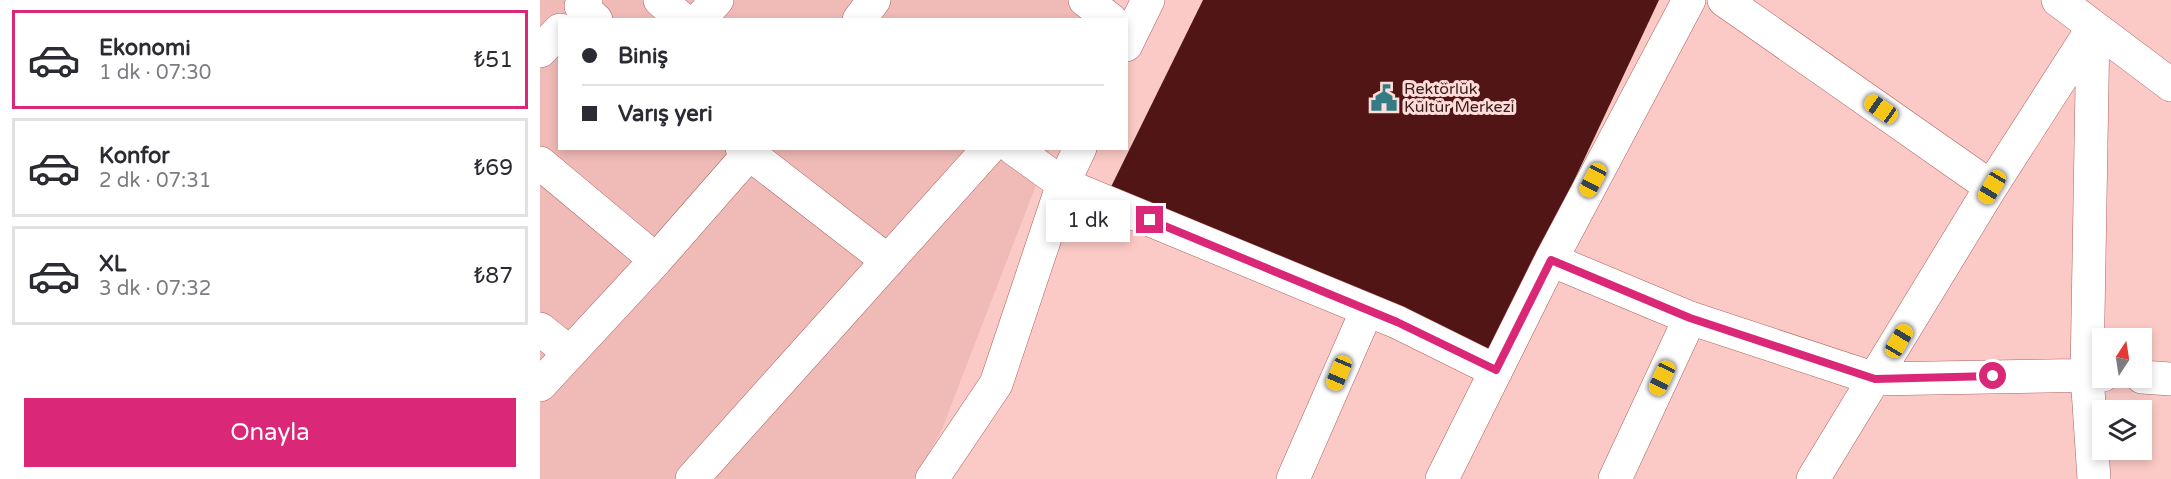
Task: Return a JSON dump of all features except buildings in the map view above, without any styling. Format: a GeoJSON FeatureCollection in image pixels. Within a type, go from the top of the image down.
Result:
{"type":"FeatureCollection","features":[{"type":"Feature","properties":{"kind":"street"},"geometry":{"type":"LineString","coordinates":[[660,0],[681,18]]}},
{"type":"Feature","properties":{"kind":"street"},"geometry":{"type":"LineString","coordinates":[[701,18],[717,0]]}},
{"type":"Feature","properties":{"kind":"street"},"geometry":{"type":"LineString","coordinates":[[861,18],[874,0]]}},
{"type":"Feature","properties":{"kind":"street"},"geometry":{"type":"LineString","coordinates":[[1085,0],[1106,18]]}},
{"type":"Feature","properties":{"kind":"street"},"geometry":{"type":"LineString","coordinates":[[1128,28],[1148,0]]}},
{"type":"Feature","properties":{"kind":"street"},"geometry":{"type":"LineString","coordinates":[[1442,479],[1551,260],[1689,0]]}},
{"type":"Feature","properties":{"kind":"street"},"geometry":{"type":"LineString","coordinates":[[1724,0],[1992,187]]}},
{"type":"Feature","properties":{"kind":"street"},"geometry":{"type":"LineString","coordinates":[[2058,0],[2171,85]]}},
{"type":"Feature","properties":{"kind":"street"},"geometry":{"type":"LineString","coordinates":[[1813,479],[1992,187],[2093,28]]}},
{"type":"Feature","properties":{"kind":"street"},"geometry":{"type":"LineString","coordinates":[[2093,28],[2095,328]]}},
{"type":"Feature","properties":{"kind":"street"},"geometry":{"type":"LineString","coordinates":[[540,51],[558,32]]}},
{"type":"Feature","properties":{"kind":"street"},"geometry":{"type":"LineString","coordinates":[[692,479],[987,150]]}},
{"type":"Feature","properties":{"kind":"street"},"geometry":{"type":"LineString","coordinates":[[1016,150],[1064,184],[1397,322],[1496,370]]}},
{"type":"Feature","properties":{"kind":"street"},"geometry":{"type":"LineString","coordinates":[[934,478],[996,384],[1064,184],[1079,150]]}},
{"type":"Feature","properties":{"kind":"street"},"geometry":{"type":"LineString","coordinates":[[540,386],[656,260],[749,151],[888,261]]}},
{"type":"Feature","properties":{"kind":"street"},"geometry":{"type":"LineString","coordinates":[[540,162],[656,260]]}},
{"type":"Feature","properties":{"kind":"street"},"geometry":{"type":"LineString","coordinates":[[1551,260],[1690,318],[1875,379],[2092,375]]}},
{"type":"Feature","properties":{"kind":"street"},"geometry":{"type":"LineString","coordinates":[[1293,479],[1367,310]]}},
{"type":"Feature","properties":{"kind":"street"},"geometry":{"type":"LineString","coordinates":[[1615,479],[1690,318]]}},
{"type":"Feature","properties":{"kind":"street"},"geometry":{"type":"LineString","coordinates":[[540,329],[570,353]]}},
{"type":"Feature","properties":{"kind":"street"},"geometry":{"type":"LineString","coordinates":[[2152,378],[2171,379]]}},
{"type":"Feature","properties":{"kind":"street"},"geometry":{"type":"LineString","coordinates":[[2094,479],[2095,388]]}},
{"type":"Feature","properties":{"kind":"shaded area"},"geometry":{"type":"Polygon","coordinates":[[[540,0],[1115,0],[1107,18],[558,18],[558,150],[1050,150],[942,429],[915,479],[540,479],[540,0]]]}},
{"type":"Feature","properties":{"kind":"place","name":"Rektörlük Kültür Merkezi"},"geometry":{"type":"Point","coordinates":[1384,98]}},
{"type":"Feature","properties":{"kind":"route"},"geometry":{"type":"LineString","coordinates":[[1150,220],[1397,322],[1496,370],[1551,260],[1690,318],[1875,379],[1993,376]]}}]}
